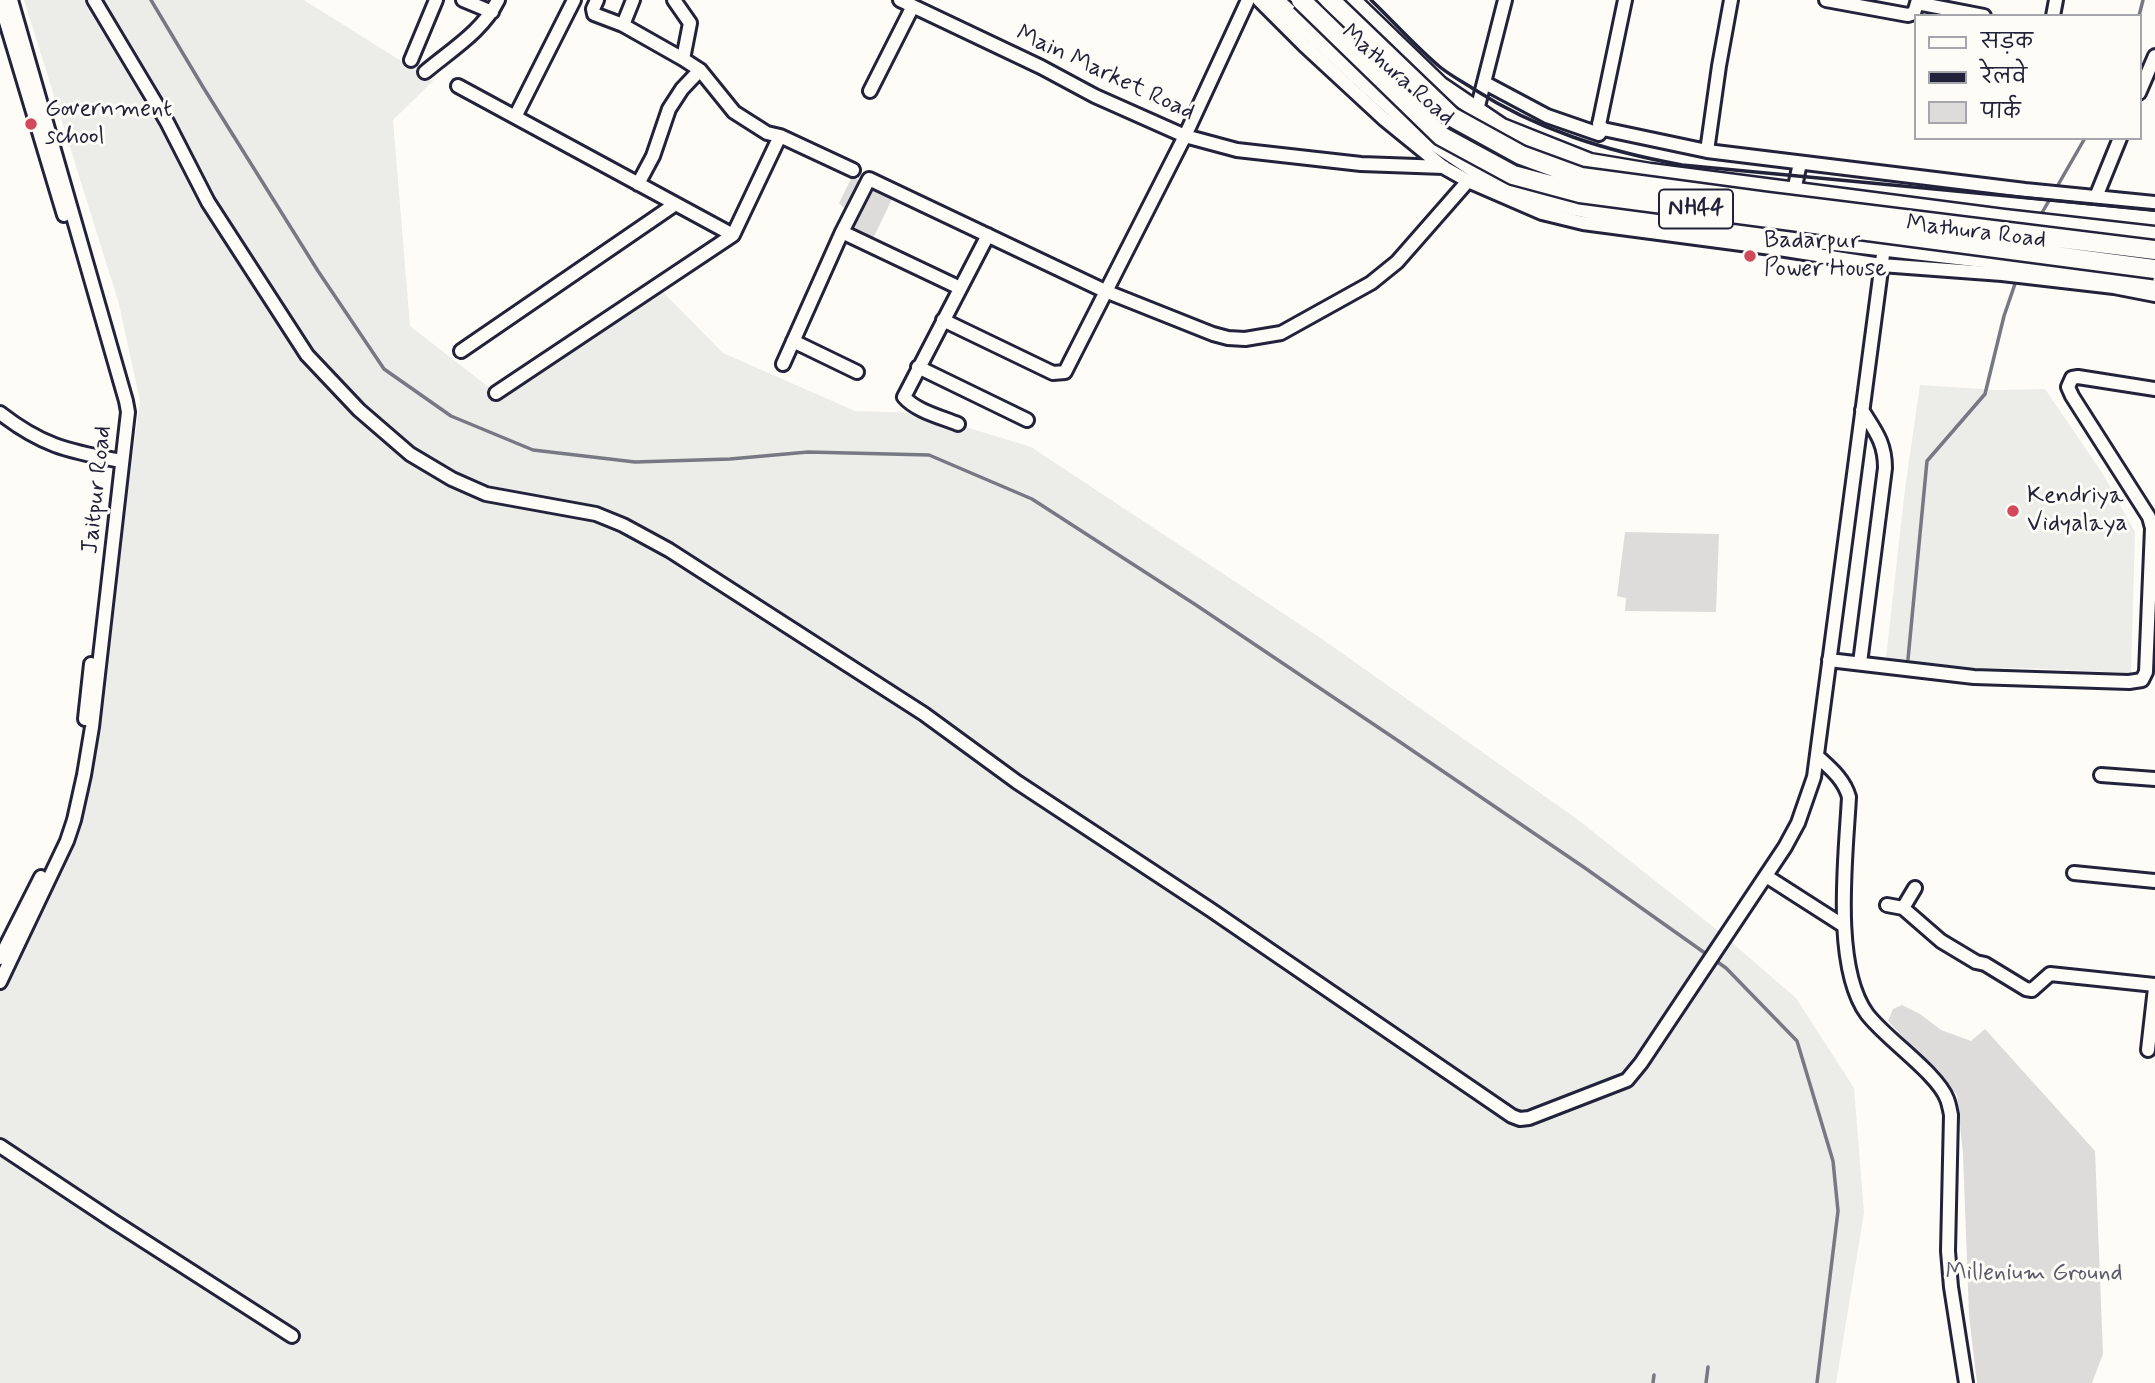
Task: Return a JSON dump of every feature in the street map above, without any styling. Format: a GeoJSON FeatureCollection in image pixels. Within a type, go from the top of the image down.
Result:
{"type":"FeatureCollection","features":[{"type":"Feature","properties":{"kind":"highway","name":"Mathura Road"},"geometry":{"type":"LineString","coordinates":[[1301,0],[1441,135],[1513,174],[1580,193],[2155,269]]}},
{"type":"Feature","properties":{"kind":"highway","name":"Mathura Road"},"geometry":{"type":"LineString","coordinates":[[1330,0],[1452,117],[1521,155],[1581,177],[2155,250]]}},
{"type":"Feature","properties":{"kind":"main road","name":"Mathura Road"},"geometry":{"type":"LineString","coordinates":[[1275,0],[1468,174],[1533,198],[1625,218],[1780,242],[1884,247],[2155,285]]}},
{"type":"Feature","properties":{"kind":"main road","name":"Mathura Road"},"geometry":{"type":"LineString","coordinates":[[1352,0],[1440,85],[1502,127],[1590,162],[1794,191],[2155,234]]}},
{"type":"Feature","properties":{"kind":"main road"},"geometry":{"type":"LineString","coordinates":[[1780,242],[1794,191]]}},
{"type":"Feature","properties":{"kind":"main road"},"geometry":{"type":"LineString","coordinates":[[1940,254],[1948,210]]}},
{"type":"Feature","properties":{"kind":"street","name":"Jaitpur Road"},"geometry":{"type":"LineString","coordinates":[[0,982],[67,841],[79,797],[92,727],[128,412],[11,0]]}},
{"type":"Feature","properties":{"kind":"street"},"geometry":{"type":"LineString","coordinates":[[94,0],[167,122],[208,202],[307,355],[359,410],[410,454],[452,480],[486,494],[596,514],[617,522],[669,550],[924,714],[1017,782],[1211,910],[1512,1116],[1521,1119],[1627,1080],[1708,964],[1798,823],[1814,778],[1884,247]]}},
{"type":"Feature","properties":{"kind":"street"},"geometry":{"type":"LineString","coordinates":[[411,60],[436,0]]}},
{"type":"Feature","properties":{"kind":"street"},"geometry":{"type":"LineString","coordinates":[[425,72],[480,26],[495,6],[463,0]]}},
{"type":"Feature","properties":{"kind":"street"},"geometry":{"type":"LineString","coordinates":[[516,117],[574,0]]}},
{"type":"Feature","properties":{"kind":"street"},"geometry":{"type":"LineString","coordinates":[[597,0],[594,14],[623,24],[700,70],[734,112],[767,132],[853,170]]}},
{"type":"Feature","properties":{"kind":"street"},"geometry":{"type":"LineString","coordinates":[[623,24],[634,0]]}},
{"type":"Feature","properties":{"kind":"street"},"geometry":{"type":"LineString","coordinates":[[674,0],[690,23],[683,59]]}},
{"type":"Feature","properties":{"kind":"street","name":"Main Market Road"},"geometry":{"type":"LineString","coordinates":[[900,0],[1041,66],[1095,96],[1185,136],[1237,150],[1361,164],[1443,167],[1468,174]]}},
{"type":"Feature","properties":{"kind":"street"},"geometry":{"type":"LineString","coordinates":[[943,320],[1053,373],[1065,372],[1185,136],[1248,0]]}},
{"type":"Feature","properties":{"kind":"street"},"geometry":{"type":"LineString","coordinates":[[1259,0],[1384,119],[1443,167]]}},
{"type":"Feature","properties":{"kind":"street"},"geometry":{"type":"LineString","coordinates":[[1477,110],[1505,0]]}},
{"type":"Feature","properties":{"kind":"street"},"geometry":{"type":"LineString","coordinates":[[1625,0],[1600,120],[1603,129],[1707,151],[2155,203]]}},
{"type":"Feature","properties":{"kind":"street"},"geometry":{"type":"LineString","coordinates":[[1707,151],[1731,0]]}},
{"type":"Feature","properties":{"kind":"street"},"geometry":{"type":"LineString","coordinates":[[1826,0],[1908,15],[1914,13],[1918,1],[1975,14]]}},
{"type":"Feature","properties":{"kind":"street","name":"Jaitpur Road"},"geometry":{"type":"LineString","coordinates":[[0,2],[118,394],[121,421],[83,739],[68,811],[62,832],[0,958]]}},
{"type":"Feature","properties":{"kind":"street"},"geometry":{"type":"LineString","coordinates":[[870,91],[913,6]]}},
{"type":"Feature","properties":{"kind":"street"},"geometry":{"type":"LineString","coordinates":[[2141,88],[2155,56]]}},
{"type":"Feature","properties":{"kind":"street"},"geometry":{"type":"LineString","coordinates":[[638,184],[653,156],[669,108],[700,70]]}},
{"type":"Feature","properties":{"kind":"street"},"geometry":{"type":"LineString","coordinates":[[1485,83],[1547,116],[1599,134],[1603,129]]}},
{"type":"Feature","properties":{"kind":"street"},"geometry":{"type":"LineString","coordinates":[[458,86],[733,236]]}},
{"type":"Feature","properties":{"kind":"street"},"geometry":{"type":"LineString","coordinates":[[496,393],[733,236],[780,136]]}},
{"type":"Feature","properties":{"kind":"street"},"geometry":{"type":"LineString","coordinates":[[2096,197],[2119,140]]}},
{"type":"Feature","properties":{"kind":"street"},"geometry":{"type":"LineString","coordinates":[[1794,191],[1800,163]]}},
{"type":"Feature","properties":{"kind":"street"},"geometry":{"type":"LineString","coordinates":[[783,364],[842,232],[869,179],[1105,291],[1213,334],[1228,338],[1262,338],[1281,334],[1383,274],[1397,262],[1468,174]]}},
{"type":"Feature","properties":{"kind":"street"},"geometry":{"type":"LineString","coordinates":[[461,351],[674,205]]}},
{"type":"Feature","properties":{"kind":"street"},"geometry":{"type":"LineString","coordinates":[[842,232],[960,288]]}},
{"type":"Feature","properties":{"kind":"street"},"geometry":{"type":"LineString","coordinates":[[958,424],[905,399],[904,395],[988,235]]}},
{"type":"Feature","properties":{"kind":"street"},"geometry":{"type":"LineString","coordinates":[[1780,242],[1881,265],[2002,274],[2024,268],[2155,295]]}},
{"type":"Feature","properties":{"kind":"street"},"geometry":{"type":"LineString","coordinates":[[793,341],[857,372]]}},
{"type":"Feature","properties":{"kind":"street"},"geometry":{"type":"LineString","coordinates":[[918,367],[1027,420]]}},
{"type":"Feature","properties":{"kind":"street"},"geometry":{"type":"LineString","coordinates":[[1829,660],[1974,677],[2136,682],[2142,680],[2146,673],[2152,528],[2148,517],[2068,387],[2072,378],[2078,377],[2155,389]]}},
{"type":"Feature","properties":{"kind":"street"},"geometry":{"type":"LineString","coordinates":[[1860,663],[1885,468],[1885,451],[1879,436],[1862,410]]}},
{"type":"Feature","properties":{"kind":"street"},"geometry":{"type":"LineString","coordinates":[[0,413],[21,430],[40,440],[73,451],[116,460]]}},
{"type":"Feature","properties":{"kind":"street"},"geometry":{"type":"LineString","coordinates":[[1817,756],[1840,778],[1849,797],[1844,926],[1851,982],[1867,1014],[1935,1081],[1947,1098],[1951,1115],[1948,1251],[1965,1383]]}},
{"type":"Feature","properties":{"kind":"street"},"geometry":{"type":"LineString","coordinates":[[2101,775],[2155,779]]}},
{"type":"Feature","properties":{"kind":"street"},"geometry":{"type":"LineString","coordinates":[[2074,873],[2155,881]]}},
{"type":"Feature","properties":{"kind":"street"},"geometry":{"type":"LineString","coordinates":[[1766,876],[1844,926]]}},
{"type":"Feature","properties":{"kind":"street"},"geometry":{"type":"LineString","coordinates":[[1903,908],[1915,888]]}},
{"type":"Feature","properties":{"kind":"street"},"geometry":{"type":"LineString","coordinates":[[1887,905],[1903,908],[1941,941],[2026,989],[2032,990],[2050,974],[2155,987],[2148,1050]]}},
{"type":"Feature","properties":{"kind":"street"},"geometry":{"type":"LineString","coordinates":[[0,1146],[292,1336]]}},
{"type":"Feature","properties":{"kind":"shaded area"},"geometry":{"type":"Polygon","coordinates":[[[24,0],[304,0],[433,81],[393,120],[410,326],[495,392],[653,282],[723,353],[855,411],[920,413],[1031,447],[1322,639],[1577,819],[1716,929],[1796,998],[1854,1088],[1864,1213],[1836,1383],[0,1383],[0,980],[71,837],[92,753],[140,401],[119,304],[24,0]]]}},
{"type":"Feature","properties":{"kind":"shaded area","name":"Kendriya Vidyalaya"},"geometry":{"type":"Polygon","coordinates":[[[1920,385],[1997,390],[2045,389],[2103,474],[2135,532],[2131,673],[2020,668],[1940,669],[1886,658],[1920,385]]]}},
{"type":"Feature","properties":{"kind":"green space"},"geometry":{"type":"Polygon","coordinates":[[[852,177],[893,197],[868,249],[839,218],[844,208],[839,203],[852,177]]]}},
{"type":"Feature","properties":{"kind":"green space"},"geometry":{"type":"Polygon","coordinates":[[[1625,532],[1719,534],[1716,612],[1625,611],[1626,598],[1617,596],[1625,532]]]}},
{"type":"Feature","properties":{"kind":"green space","name":"Millenium Ground"},"geometry":{"type":"Polygon","coordinates":[[[1902,1005],[1920,1014],[1941,1030],[1971,1041],[1985,1029],[2095,1151],[2103,1354],[2092,1383],[1977,1383],[1969,1315],[1963,1154],[1957,1095],[1888,1021],[1893,1009],[1902,1005]]]}},
{"type":"Feature","properties":{"kind":"waterway"},"geometry":{"type":"LineString","coordinates":[[151,0],[318,271],[384,369],[451,416],[533,450],[635,462],[730,459],[808,452],[929,455],[1032,499],[1397,740],[1726,968],[1797,1041],[1833,1161],[1838,1211],[1817,1383]]}},
{"type":"Feature","properties":{"kind":"waterway"},"geometry":{"type":"LineString","coordinates":[[2140,14],[2143,0]]}},
{"type":"Feature","properties":{"kind":"waterway"},"geometry":{"type":"LineString","coordinates":[[2039,218],[2084,140]]}},
{"type":"Feature","properties":{"kind":"waterway"},"geometry":{"type":"LineString","coordinates":[[1908,659],[1927,461],[1985,394],[2004,316],[2017,278]]}},
{"type":"Feature","properties":{"kind":"waterway"},"geometry":{"type":"LineString","coordinates":[[1706,1383],[1708,1367]]}},
{"type":"Feature","properties":{"kind":"waterway"},"geometry":{"type":"LineString","coordinates":[[1653,1383],[1654,1375]]}},
{"type":"Feature","properties":{"kind":"railway"},"geometry":{"type":"LineString","coordinates":[[1371,0],[1440,67],[1456,78],[1522,116],[1599,146],[1682,165],[2155,210]]}},
{"type":"Feature","properties":{"kind":"place","name":"Government school"},"geometry":{"type":"Point","coordinates":[31,124]}},
{"type":"Feature","properties":{"kind":"place","name":"Badarpur Power House"},"geometry":{"type":"Point","coordinates":[1750,256]}},
{"type":"Feature","properties":{"kind":"place","name":"Kendriya Vidyalaya"},"geometry":{"type":"Point","coordinates":[2013,511]}}]}
